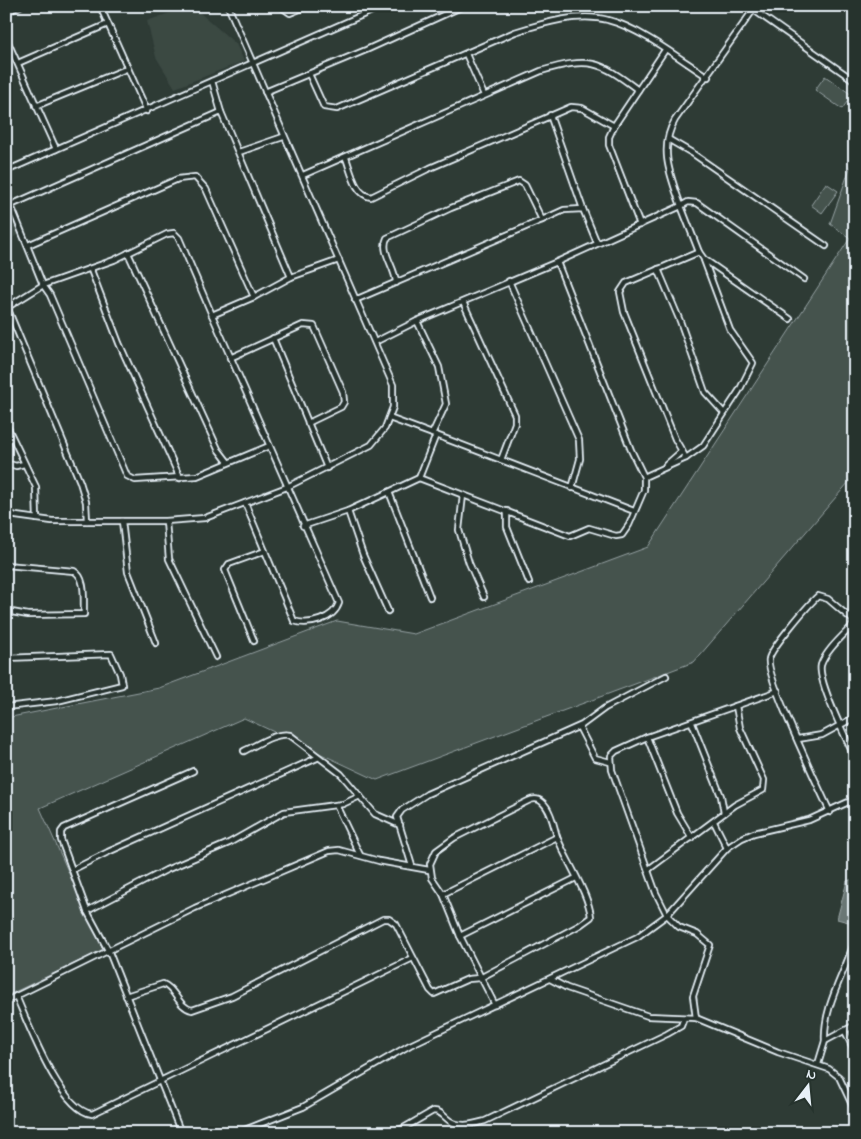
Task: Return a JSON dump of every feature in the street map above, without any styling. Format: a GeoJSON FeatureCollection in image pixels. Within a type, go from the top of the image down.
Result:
{"type":"FeatureCollection","features":[{"type":"Feature","properties":{"kind":"street"},"geometry":{"type":"LineString","coordinates":[[6,12],[20,6]]}},
{"type":"Feature","properties":{"kind":"street"},"geometry":{"type":"LineString","coordinates":[[100,6],[126,69],[147,110]]}},
{"type":"Feature","properties":{"kind":"street"},"geometry":{"type":"LineString","coordinates":[[6,512],[37,519],[87,521],[166,521],[205,518],[287,487],[371,445],[382,432],[389,418],[395,400],[393,385],[228,6]]}},
{"type":"Feature","properties":{"kind":"street"},"geometry":{"type":"LineString","coordinates":[[280,6],[290,13],[307,6]]}},
{"type":"Feature","properties":{"kind":"street"},"geometry":{"type":"LineString","coordinates":[[6,171],[383,6]]}},
{"type":"Feature","properties":{"kind":"street"},"geometry":{"type":"LineString","coordinates":[[265,92],[463,6]]}},
{"type":"Feature","properties":{"kind":"street"},"geometry":{"type":"LineString","coordinates":[[748,6],[754,8],[855,81]]}},
{"type":"Feature","properties":{"kind":"street"},"geometry":{"type":"LineString","coordinates":[[644,477],[686,458],[703,446],[739,390],[753,363],[730,330],[704,259],[699,252],[681,206],[668,170],[668,139],[675,120],[708,77],[754,8]]}},
{"type":"Feature","properties":{"kind":"street"},"geometry":{"type":"LineString","coordinates":[[308,74],[324,107],[337,109],[515,32],[537,25],[591,18],[620,24],[708,77]]}},
{"type":"Feature","properties":{"kind":"street"},"geometry":{"type":"LineString","coordinates":[[18,63],[108,24]]}},
{"type":"Feature","properties":{"kind":"street"},"geometry":{"type":"LineString","coordinates":[[6,38],[56,149]]}},
{"type":"Feature","properties":{"kind":"street"},"geometry":{"type":"LineString","coordinates":[[640,225],[609,138],[614,126],[665,50]]}},
{"type":"Feature","properties":{"kind":"street"},"geometry":{"type":"LineString","coordinates":[[466,54],[484,95]]}},
{"type":"Feature","properties":{"kind":"street"},"geometry":{"type":"LineString","coordinates":[[303,175],[346,158],[541,71],[582,62],[598,64],[613,71],[638,90]]}},
{"type":"Feature","properties":{"kind":"street"},"geometry":{"type":"LineString","coordinates":[[36,106],[126,69]]}},
{"type":"Feature","properties":{"kind":"street"},"geometry":{"type":"LineString","coordinates":[[212,81],[221,112],[291,277]]}},
{"type":"Feature","properties":{"kind":"street"},"geometry":{"type":"LineString","coordinates":[[346,158],[362,195],[374,197],[430,168],[575,106],[593,113],[614,126]]}},
{"type":"Feature","properties":{"kind":"street"},"geometry":{"type":"LineString","coordinates":[[11,205],[221,112]]}},
{"type":"Feature","properties":{"kind":"street"},"geometry":{"type":"LineString","coordinates":[[550,116],[596,243]]}},
{"type":"Feature","properties":{"kind":"street"},"geometry":{"type":"LineString","coordinates":[[239,152],[283,136]]}},
{"type":"Feature","properties":{"kind":"street"},"geometry":{"type":"LineString","coordinates":[[668,139],[692,153],[826,246]]}},
{"type":"Feature","properties":{"kind":"street"},"geometry":{"type":"LineString","coordinates":[[28,245],[178,179],[195,177],[203,182],[254,297]]}},
{"type":"Feature","properties":{"kind":"street"},"geometry":{"type":"LineString","coordinates":[[396,283],[395,272],[386,250],[387,238],[451,208],[519,180],[525,185],[542,220]]}},
{"type":"Feature","properties":{"kind":"street"},"geometry":{"type":"LineString","coordinates":[[6,193],[43,285],[50,296],[128,476],[135,480],[197,476],[269,446]]}},
{"type":"Feature","properties":{"kind":"street"},"geometry":{"type":"LineString","coordinates":[[375,342],[417,321],[557,262],[693,201],[804,280]]}},
{"type":"Feature","properties":{"kind":"street"},"geometry":{"type":"LineString","coordinates":[[355,300],[564,210],[583,208]]}},
{"type":"Feature","properties":{"kind":"street"},"geometry":{"type":"LineString","coordinates":[[87,521],[86,502],[80,482],[7,308],[43,285],[91,270],[167,234],[174,233],[183,246],[338,603],[333,613],[326,618],[306,622],[294,621],[245,503]]}},
{"type":"Feature","properties":{"kind":"street"},"geometry":{"type":"LineString","coordinates":[[686,458],[624,312],[620,295],[622,286],[626,283],[699,252]]}},
{"type":"Feature","properties":{"kind":"street"},"geometry":{"type":"LineString","coordinates":[[128,254],[218,449],[228,462]]}},
{"type":"Feature","properties":{"kind":"street"},"geometry":{"type":"LineString","coordinates":[[704,259],[790,318]]}},
{"type":"Feature","properties":{"kind":"street"},"geometry":{"type":"LineString","coordinates":[[212,315],[254,297],[291,277],[339,260]]}},
{"type":"Feature","properties":{"kind":"street"},"geometry":{"type":"LineString","coordinates":[[419,478],[572,536],[590,528],[616,536],[622,534],[629,526],[644,490],[644,477],[631,450],[557,262]]}},
{"type":"Feature","properties":{"kind":"street"},"geometry":{"type":"LineString","coordinates":[[658,269],[682,326],[704,392],[724,413]]}},
{"type":"Feature","properties":{"kind":"street"},"geometry":{"type":"LineString","coordinates":[[91,270],[119,343],[180,478]]}},
{"type":"Feature","properties":{"kind":"street"},"geometry":{"type":"LineString","coordinates":[[509,281],[579,440],[580,459],[572,488]]}},
{"type":"Feature","properties":{"kind":"street"},"geometry":{"type":"LineString","coordinates":[[463,302],[515,415],[515,423],[501,460]]}},
{"type":"Feature","properties":{"kind":"street"},"geometry":{"type":"LineString","coordinates":[[304,526],[348,511],[419,478],[445,409],[445,397],[439,368],[417,321]]}},
{"type":"Feature","properties":{"kind":"street"},"geometry":{"type":"LineString","coordinates":[[230,358],[303,325],[311,324],[316,328],[343,392],[343,405],[308,424]]}},
{"type":"Feature","properties":{"kind":"street"},"geometry":{"type":"LineString","coordinates":[[272,338],[327,468]]}},
{"type":"Feature","properties":{"kind":"street"},"geometry":{"type":"LineString","coordinates":[[389,418],[634,511]]}},
{"type":"Feature","properties":{"kind":"street"},"geometry":{"type":"LineString","coordinates":[[6,424],[36,487],[37,519]]}},
{"type":"Feature","properties":{"kind":"street"},"geometry":{"type":"LineString","coordinates":[[666,466],[682,451]]}},
{"type":"Feature","properties":{"kind":"street"},"geometry":{"type":"LineString","coordinates":[[6,463],[16,466],[24,464]]}},
{"type":"Feature","properties":{"kind":"street"},"geometry":{"type":"LineString","coordinates":[[389,492],[430,597]]}},
{"type":"Feature","properties":{"kind":"street"},"geometry":{"type":"LineString","coordinates":[[463,495],[458,519],[459,530],[469,563],[484,597]]}},
{"type":"Feature","properties":{"kind":"street"},"geometry":{"type":"LineString","coordinates":[[348,511],[363,555],[388,611]]}},
{"type":"Feature","properties":{"kind":"street"},"geometry":{"type":"LineString","coordinates":[[506,511],[507,527],[529,582]]}},
{"type":"Feature","properties":{"kind":"street"},"geometry":{"type":"LineString","coordinates":[[122,521],[128,572],[156,643]]}},
{"type":"Feature","properties":{"kind":"street"},"geometry":{"type":"LineString","coordinates":[[166,521],[169,560],[216,657]]}},
{"type":"Feature","properties":{"kind":"street"},"geometry":{"type":"LineString","coordinates":[[254,641],[226,570],[229,564],[265,551]]}},
{"type":"Feature","properties":{"kind":"street"},"geometry":{"type":"LineString","coordinates":[[6,565],[74,571],[80,574],[84,614],[28,615],[6,611]]}},
{"type":"Feature","properties":{"kind":"street"},"geometry":{"type":"LineString","coordinates":[[830,812],[769,672],[771,655],[817,596],[828,599],[855,622],[824,659],[821,666],[828,696],[855,758]]}},
{"type":"Feature","properties":{"kind":"street"},"geometry":{"type":"LineString","coordinates":[[6,658],[111,654],[120,674],[122,685],[57,701],[6,707]]}},
{"type":"Feature","properties":{"kind":"street"},"geometry":{"type":"LineString","coordinates":[[412,866],[397,817],[402,810],[427,794],[579,727],[605,708],[666,676]]}},
{"type":"Feature","properties":{"kind":"street"},"geometry":{"type":"LineString","coordinates":[[696,1018],[693,996],[710,945],[707,940],[697,934],[680,927],[667,915],[656,893],[610,762],[614,753],[647,737],[692,723],[778,691]]}},
{"type":"Feature","properties":{"kind":"street"},"geometry":{"type":"LineString","coordinates":[[649,869],[724,813],[763,790],[764,780],[740,728],[736,706]]}},
{"type":"Feature","properties":{"kind":"street"},"geometry":{"type":"LineString","coordinates":[[798,739],[822,735],[855,717]]}},
{"type":"Feature","properties":{"kind":"street"},"geometry":{"type":"LineString","coordinates":[[692,723],[721,796],[724,813]]}},
{"type":"Feature","properties":{"kind":"street"},"geometry":{"type":"LineString","coordinates":[[579,727],[594,758],[610,762]]}},
{"type":"Feature","properties":{"kind":"street"},"geometry":{"type":"LineString","coordinates":[[244,751],[283,734],[290,735],[317,758],[341,774],[375,814],[400,826]]}},
{"type":"Feature","properties":{"kind":"street"},"geometry":{"type":"LineString","coordinates":[[647,737],[677,813],[692,838]]}},
{"type":"Feature","properties":{"kind":"street"},"geometry":{"type":"LineString","coordinates":[[72,870],[317,758]]}},
{"type":"Feature","properties":{"kind":"street"},"geometry":{"type":"LineString","coordinates":[[180,1133],[109,952],[87,911],[61,840],[60,832],[64,828],[193,771]]}},
{"type":"Feature","properties":{"kind":"street"},"geometry":{"type":"LineString","coordinates":[[87,911],[166,870],[229,843],[284,812],[336,805],[360,796]]}},
{"type":"Feature","properties":{"kind":"street"},"geometry":{"type":"LineString","coordinates":[[126,996],[163,984],[170,987],[182,1005],[192,1010],[232,996],[383,919],[389,919],[396,924],[430,990],[434,994],[468,979],[480,978],[580,925],[591,917],[589,906],[557,837],[544,802],[533,799],[454,838],[436,851],[429,870]]}},
{"type":"Feature","properties":{"kind":"street"},"geometry":{"type":"LineString","coordinates":[[237,1133],[303,1107],[410,1045],[637,937],[667,915],[727,848],[754,832],[809,820],[855,799]]}},
{"type":"Feature","properties":{"kind":"street"},"geometry":{"type":"LineString","coordinates":[[336,805],[360,855]]}},
{"type":"Feature","properties":{"kind":"street"},"geometry":{"type":"LineString","coordinates":[[714,822],[727,848]]}},
{"type":"Feature","properties":{"kind":"street"},"geometry":{"type":"LineString","coordinates":[[444,894],[557,837]]}},
{"type":"Feature","properties":{"kind":"street"},"geometry":{"type":"LineString","coordinates":[[6,1001],[109,952],[195,908],[320,854],[340,850],[378,861],[429,870],[444,894],[460,936],[495,1005]]}},
{"type":"Feature","properties":{"kind":"street"},"geometry":{"type":"LineString","coordinates":[[460,936],[576,878]]}},
{"type":"Feature","properties":{"kind":"street"},"geometry":{"type":"LineString","coordinates":[[818,1064],[825,1041],[825,1024],[837,984],[854,948],[855,940]]}},
{"type":"Feature","properties":{"kind":"street"},"geometry":{"type":"LineString","coordinates":[[16,996],[57,1085],[87,1113],[92,1114],[413,958]]}},
{"type":"Feature","properties":{"kind":"street"},"geometry":{"type":"LineString","coordinates":[[550,978],[567,988],[626,1010],[648,1016],[696,1018],[778,1052],[818,1064],[834,1072],[839,1078],[855,1111]]}},
{"type":"Feature","properties":{"kind":"street"},"geometry":{"type":"LineString","coordinates":[[395,1133],[433,1111],[440,1112],[456,1124],[474,1124],[485,1121],[667,1034],[681,1026],[684,1018]]}},
{"type":"Feature","properties":{"kind":"street"},"geometry":{"type":"LineString","coordinates":[[825,1041],[855,1025]]}},
{"type":"Feature","properties":{"kind":"street"},"geometry":{"type":"LineString","coordinates":[[845,1031],[855,1052]]}},
{"type":"Feature","properties":{"kind":"shaded area"},"geometry":{"type":"Polygon","coordinates":[[[192,6],[236,44],[244,61],[175,88],[156,57],[147,21],[192,6]]]}},
{"type":"Feature","properties":{"kind":"shaded area"},"geometry":{"type":"Polygon","coordinates":[[[825,76],[852,95],[842,109],[815,90],[825,76]]]}},
{"type":"Feature","properties":{"kind":"shaded area"},"geometry":{"type":"Polygon","coordinates":[[[855,154],[855,475],[694,662],[377,780],[244,718],[40,808],[103,950],[6,996],[6,718],[159,688],[337,621],[414,634],[648,547],[850,238],[830,224],[855,154]]]}},
{"type":"Feature","properties":{"kind":"shaded area"},"geometry":{"type":"Polygon","coordinates":[[[826,183],[838,191],[822,213],[811,205],[826,183]]]}},
{"type":"Feature","properties":{"kind":"shaded area"},"geometry":{"type":"Polygon","coordinates":[[[6,200],[21,234],[6,240],[6,200]]]}},
{"type":"Feature","properties":{"kind":"shaded area"},"geometry":{"type":"Polygon","coordinates":[[[855,880],[855,913],[852,923],[837,919],[847,881],[855,880]]]}}]}
